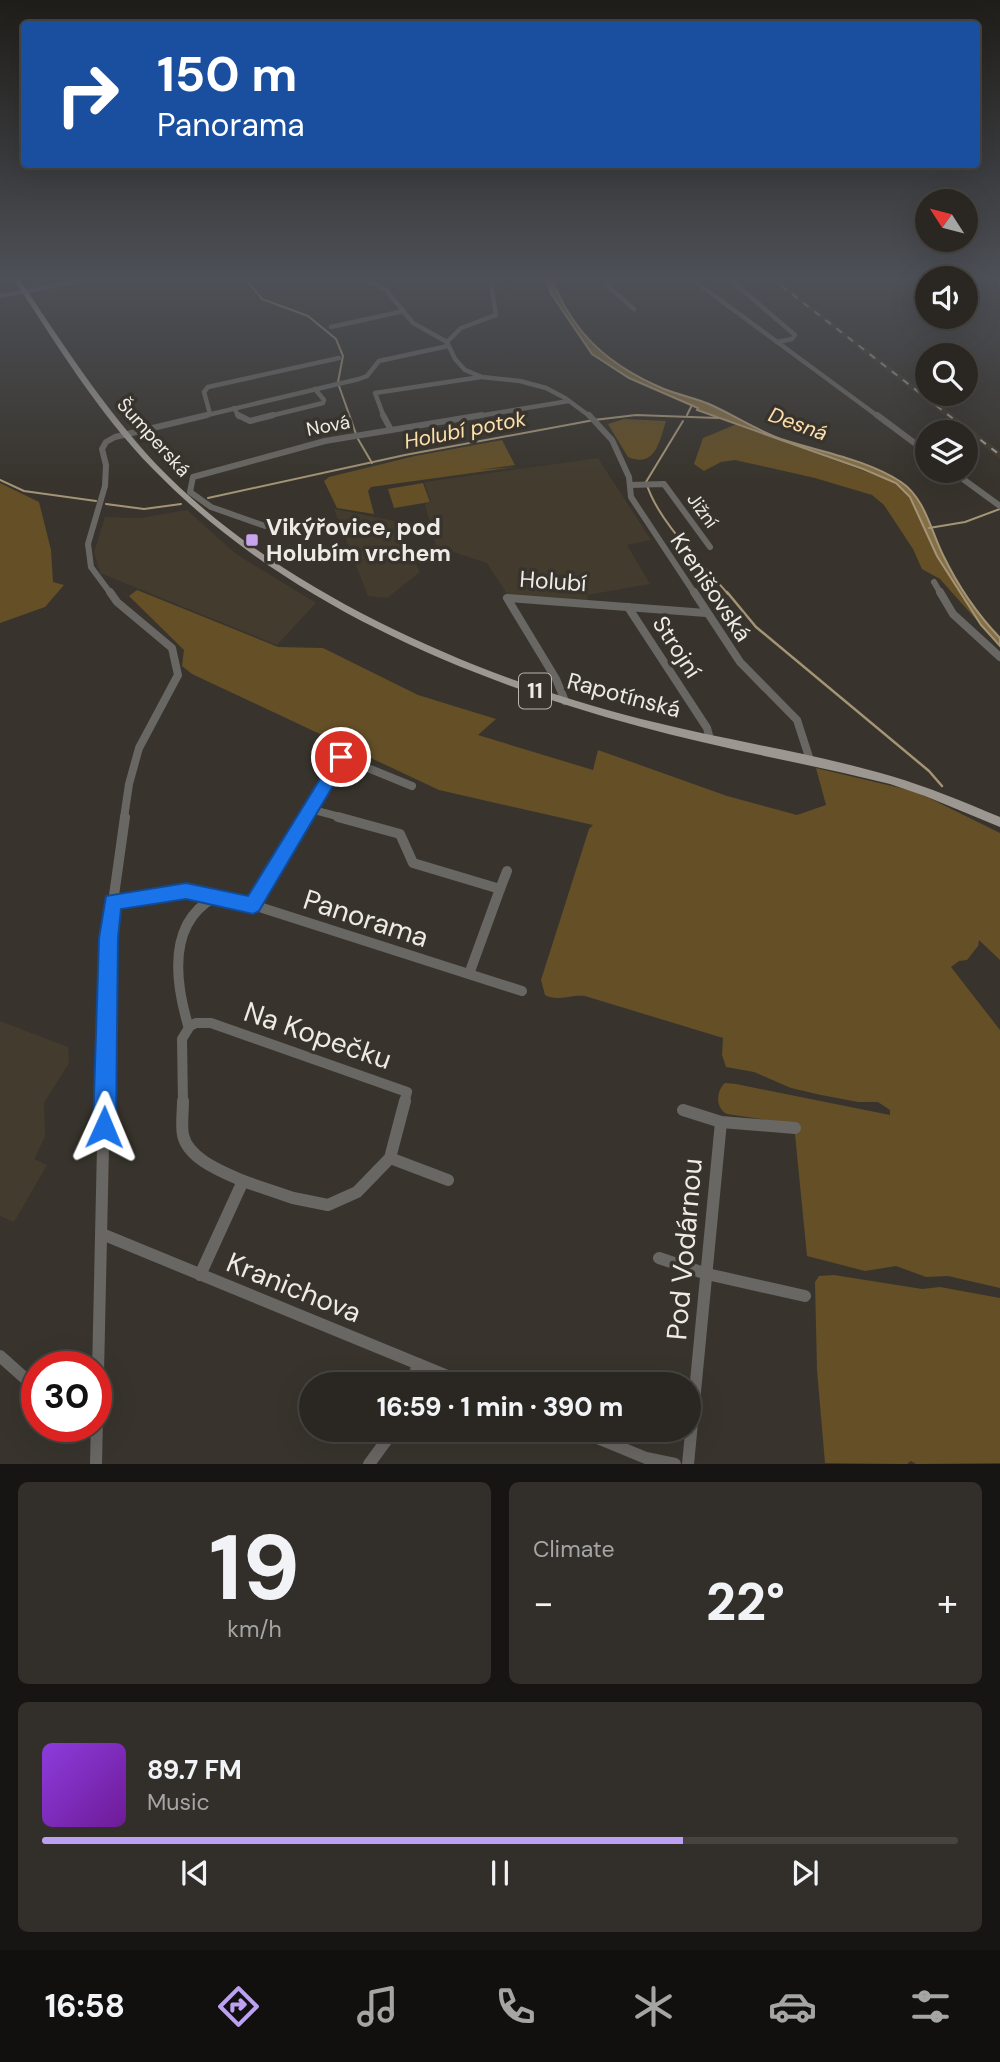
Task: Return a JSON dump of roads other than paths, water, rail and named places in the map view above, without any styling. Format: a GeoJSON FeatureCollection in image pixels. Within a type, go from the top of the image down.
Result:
{"type":"FeatureCollection","features":[{"type":"Feature","properties":{"kind":"main road","name":"Šumperská"},"geometry":{"type":"LineString","coordinates":[[61,345],[126,434],[157,469],[192,502]]}},
{"type":"Feature","properties":{"kind":"main road","name":"Rapotínská"},"geometry":{"type":"LineString","coordinates":[[192,502],[267,558],[368,619],[454,660],[565,701],[710,739],[810,760],[929,792],[1000,822]]}},
{"type":"Feature","properties":{"kind":"street"},"geometry":{"type":"LineString","coordinates":[[99,1351],[108,938],[112,902],[129,785],[139,748],[178,675],[172,648],[117,602],[91,567],[88,544],[106,472],[102,449],[109,440],[126,434],[367,376],[379,361],[443,345]]}},
{"type":"Feature","properties":{"kind":"street"},"geometry":{"type":"LineString","coordinates":[[449,345],[466,371],[485,376]]}},
{"type":"Feature","properties":{"kind":"street"},"geometry":{"type":"LineString","coordinates":[[782,345],[915,443]]}},
{"type":"Feature","properties":{"kind":"street"},"geometry":{"type":"LineString","coordinates":[[210,414],[204,392],[208,387],[339,358]]}},
{"type":"Feature","properties":{"kind":"street"},"geometry":{"type":"LineString","coordinates":[[367,376],[391,430]]}},
{"type":"Feature","properties":{"kind":"street"},"geometry":{"type":"LineString","coordinates":[[375,393],[485,376]]}},
{"type":"Feature","properties":{"kind":"street","name":"Krenišovská"},"geometry":{"type":"LineString","coordinates":[[485,376],[516,379],[539,385],[569,401],[598,423],[618,451],[631,478],[631,498],[740,662],[797,720],[810,760]]}},
{"type":"Feature","properties":{"kind":"street"},"geometry":{"type":"LineString","coordinates":[[234,408],[240,418],[250,421],[323,403],[324,400],[315,389]]}},
{"type":"Feature","properties":{"kind":"street","name":"Nová"},"geometry":{"type":"LineString","coordinates":[[265,526],[208,505],[190,492],[193,477],[296,447],[569,401]]}},
{"type":"Feature","properties":{"kind":"street"},"geometry":{"type":"LineString","coordinates":[[968,483],[1000,506]]}},
{"type":"Feature","properties":{"kind":"street","name":"Jižní"},"geometry":{"type":"LineString","coordinates":[[631,485],[664,484],[710,547]]}},
{"type":"Feature","properties":{"kind":"street"},"geometry":{"type":"LineString","coordinates":[[934,582],[953,614],[1000,657]]}},
{"type":"Feature","properties":{"kind":"street","name":"Holubí"},"geometry":{"type":"LineString","coordinates":[[565,701],[556,679],[508,598],[628,607]]}},
{"type":"Feature","properties":{"kind":"street","name":"Strojní"},"geometry":{"type":"LineString","coordinates":[[628,607],[706,613]]}},
{"type":"Feature","properties":{"kind":"street","name":"Strojní"},"geometry":{"type":"LineString","coordinates":[[628,607],[708,728],[710,739]]}},
{"type":"Feature","properties":{"kind":"street"},"geometry":{"type":"LineString","coordinates":[[253,905],[341,757],[411,786]]}},
{"type":"Feature","properties":{"kind":"street"},"geometry":{"type":"LineString","coordinates":[[333,769],[348,773]]}},
{"type":"Feature","properties":{"kind":"street"},"geometry":{"type":"LineString","coordinates":[[310,809],[400,834],[413,863],[500,889]]}},
{"type":"Feature","properties":{"kind":"street"},"geometry":{"type":"LineString","coordinates":[[469,974],[507,871]]}},
{"type":"Feature","properties":{"kind":"street","name":"Panorama"},"geometry":{"type":"LineString","coordinates":[[112,902],[186,891],[253,905],[522,991]]}},
{"type":"Feature","properties":{"kind":"street","name":"Na Kopečku"},"geometry":{"type":"LineString","coordinates":[[188,1025],[181,1006],[180,938],[203,902],[216,897]]}},
{"type":"Feature","properties":{"kind":"street","name":"Na Kopečku"},"geometry":{"type":"LineString","coordinates":[[195,1021],[211,1023],[407,1092],[390,1158],[357,1192],[328,1205],[293,1198],[243,1181],[203,1161],[187,1145],[183,1136],[182,1039],[188,1025],[195,1021]]}},
{"type":"Feature","properties":{"kind":"street"},"geometry":{"type":"LineString","coordinates":[[683,1110],[721,1122],[795,1128]]}},
{"type":"Feature","properties":{"kind":"street","name":"Pod Vodárnou"},"geometry":{"type":"LineString","coordinates":[[688,1464],[721,1122]]}},
{"type":"Feature","properties":{"kind":"street"},"geometry":{"type":"LineString","coordinates":[[390,1158],[448,1180]]}},
{"type":"Feature","properties":{"kind":"street"},"geometry":{"type":"LineString","coordinates":[[200,1275],[243,1181]]}},
{"type":"Feature","properties":{"kind":"street","name":"Kranichova"},"geometry":{"type":"LineString","coordinates":[[102,1234],[438,1372]]}},
{"type":"Feature","properties":{"kind":"street"},"geometry":{"type":"LineString","coordinates":[[659,1258],[707,1274],[805,1296]]}},
{"type":"Feature","properties":{"kind":"street"},"geometry":{"type":"LineString","coordinates":[[0,1356],[21,1375]]}},
{"type":"Feature","properties":{"kind":"street"},"geometry":{"type":"LineString","coordinates":[[416,1372],[418,1364]]}},
{"type":"Feature","properties":{"kind":"street"},"geometry":{"type":"LineString","coordinates":[[96,1464],[97,1442]]}},
{"type":"Feature","properties":{"kind":"street"},"geometry":{"type":"LineString","coordinates":[[371,1463],[386,1442]]}},
{"type":"Feature","properties":{"kind":"street"},"geometry":{"type":"LineString","coordinates":[[607,1442],[646,1458],[675,1464]]}},
{"type":"Feature","properties":{"kind":"waterway"},"geometry":{"type":"LineString","coordinates":[[338,382],[343,356],[339,345]]}},
{"type":"Feature","properties":{"kind":"waterway"},"geometry":{"type":"LineString","coordinates":[[339,386],[356,434]]}},
{"type":"Feature","properties":{"kind":"waterway"},"geometry":{"type":"LineString","coordinates":[[687,415],[692,405]]}},
{"type":"Feature","properties":{"kind":"waterway","name":"Holubí potok"},"geometry":{"type":"LineString","coordinates":[[372,462],[594,420],[636,415],[718,418]]}},
{"type":"Feature","properties":{"kind":"waterway"},"geometry":{"type":"LineString","coordinates":[[683,421],[646,482],[670,526],[728,594]]}},
{"type":"Feature","properties":{"kind":"waterway"},"geometry":{"type":"LineString","coordinates":[[358,439],[372,462]]}},
{"type":"Feature","properties":{"kind":"waterway","name":"Holubí potok"},"geometry":{"type":"LineString","coordinates":[[208,498],[372,462]]}},
{"type":"Feature","properties":{"kind":"waterway","name":"Holubí potok"},"geometry":{"type":"LineString","coordinates":[[0,480],[24,491],[96,501]]}},
{"type":"Feature","properties":{"kind":"waterway","name":"Holubí potok"},"geometry":{"type":"LineString","coordinates":[[106,504],[144,509],[181,504]]}},
{"type":"Feature","properties":{"kind":"waterway"},"geometry":{"type":"LineString","coordinates":[[929,528],[965,522],[1000,509]]}},
{"type":"Feature","properties":{"kind":"waterway"},"geometry":{"type":"LineString","coordinates":[[727,592],[756,627],[929,771],[942,786]]}},
{"type":"Feature","properties":{"kind":"railway"},"geometry":{"type":"LineString","coordinates":[[858,345],[1000,455]]}},
{"type":"Feature","properties":{"kind":"place","name":"Vikýřovice, pod Holubím vrchem"},"geometry":{"type":"Point","coordinates":[252,540]}},
{"type":"Feature","properties":{"kind":"water label","name":"Desná"},"geometry":{"type":"Point","coordinates":[798,424]}}]}
